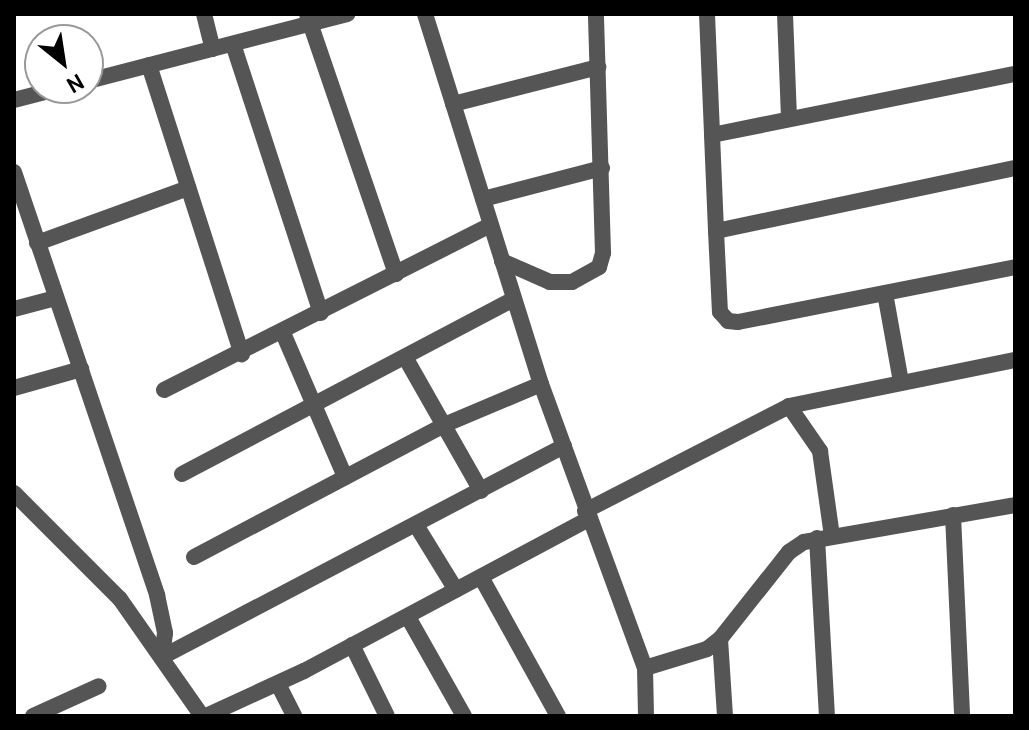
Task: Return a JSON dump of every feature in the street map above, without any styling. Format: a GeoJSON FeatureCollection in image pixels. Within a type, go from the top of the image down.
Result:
{"type":"FeatureCollection","features":[{"type":"Feature","properties":{"kind":"street"},"geometry":{"type":"LineString","coordinates":[[204,14],[213,49]]}},
{"type":"Feature","properties":{"kind":"street"},"geometry":{"type":"LineString","coordinates":[[104,77],[233,44],[308,19],[348,14]]}},
{"type":"Feature","properties":{"kind":"street"},"geometry":{"type":"LineString","coordinates":[[425,14],[541,384],[645,668],[646,716]]}},
{"type":"Feature","properties":{"kind":"street"},"geometry":{"type":"LineString","coordinates":[[502,261],[550,282],[572,282],[599,267],[603,253],[602,168],[596,14]]}},
{"type":"Feature","properties":{"kind":"street"},"geometry":{"type":"LineString","coordinates":[[707,14],[720,312],[728,321],[1015,267]]}},
{"type":"Feature","properties":{"kind":"street"},"geometry":{"type":"LineString","coordinates":[[785,14],[789,119]]}},
{"type":"Feature","properties":{"kind":"street"},"geometry":{"type":"LineString","coordinates":[[308,19],[396,274]]}},
{"type":"Feature","properties":{"kind":"street"},"geometry":{"type":"LineString","coordinates":[[233,44],[321,313]]}},
{"type":"Feature","properties":{"kind":"street"},"geometry":{"type":"LineString","coordinates":[[149,65],[242,354]]}},
{"type":"Feature","properties":{"kind":"street"},"geometry":{"type":"LineString","coordinates":[[453,104],[598,67]]}},
{"type":"Feature","properties":{"kind":"street"},"geometry":{"type":"LineString","coordinates":[[712,135],[1015,74]]}},
{"type":"Feature","properties":{"kind":"street"},"geometry":{"type":"LineString","coordinates":[[483,199],[602,168]]}},
{"type":"Feature","properties":{"kind":"street"},"geometry":{"type":"LineString","coordinates":[[716,231],[1015,168]]}},
{"type":"Feature","properties":{"kind":"street"},"geometry":{"type":"LineString","coordinates":[[14,172],[157,595],[165,633],[162,657]]}},
{"type":"Feature","properties":{"kind":"street"},"geometry":{"type":"LineString","coordinates":[[37,243],[188,188]]}},
{"type":"Feature","properties":{"kind":"street"},"geometry":{"type":"LineString","coordinates":[[164,390],[242,354],[491,225]]}},
{"type":"Feature","properties":{"kind":"street"},"geometry":{"type":"LineString","coordinates":[[885,293],[901,382]]}},
{"type":"Feature","properties":{"kind":"street"},"geometry":{"type":"LineString","coordinates":[[14,309],[56,298]]}},
{"type":"Feature","properties":{"kind":"street"},"geometry":{"type":"LineString","coordinates":[[182,474],[514,299]]}},
{"type":"Feature","properties":{"kind":"street"},"geometry":{"type":"LineString","coordinates":[[283,333],[345,477]]}},
{"type":"Feature","properties":{"kind":"street"},"geometry":{"type":"LineString","coordinates":[[405,357],[481,491]]}},
{"type":"Feature","properties":{"kind":"street"},"geometry":{"type":"LineString","coordinates":[[14,493],[120,599],[204,716],[278,684],[408,617],[587,515],[789,406],[1015,360]]}},
{"type":"Feature","properties":{"kind":"street"},"geometry":{"type":"LineString","coordinates":[[14,388],[81,369]]}},
{"type":"Feature","properties":{"kind":"street"},"geometry":{"type":"LineString","coordinates":[[194,557],[444,425],[541,384]]}},
{"type":"Feature","properties":{"kind":"street"},"geometry":{"type":"LineString","coordinates":[[789,406],[820,451],[825,537],[827,716]]}},
{"type":"Feature","properties":{"kind":"street"},"geometry":{"type":"LineString","coordinates":[[162,657],[564,446]]}},
{"type":"Feature","properties":{"kind":"street"},"geometry":{"type":"LineString","coordinates":[[645,668],[707,649],[720,639],[789,552],[825,537],[1015,505]]}},
{"type":"Feature","properties":{"kind":"street"},"geometry":{"type":"LineString","coordinates":[[953,515],[962,716]]}},
{"type":"Feature","properties":{"kind":"street"},"geometry":{"type":"LineString","coordinates":[[416,525],[456,590]]}},
{"type":"Feature","properties":{"kind":"street"},"geometry":{"type":"LineString","coordinates":[[481,577],[558,716]]}},
{"type":"Feature","properties":{"kind":"street"},"geometry":{"type":"LineString","coordinates":[[408,617],[464,716]]}},
{"type":"Feature","properties":{"kind":"street"},"geometry":{"type":"LineString","coordinates":[[720,639],[725,716]]}},
{"type":"Feature","properties":{"kind":"street"},"geometry":{"type":"LineString","coordinates":[[352,645],[387,716]]}},
{"type":"Feature","properties":{"kind":"street"},"geometry":{"type":"LineString","coordinates":[[278,684],[294,716]]}},
{"type":"Feature","properties":{"kind":"street"},"geometry":{"type":"LineString","coordinates":[[33,716],[99,686]]}}]}
